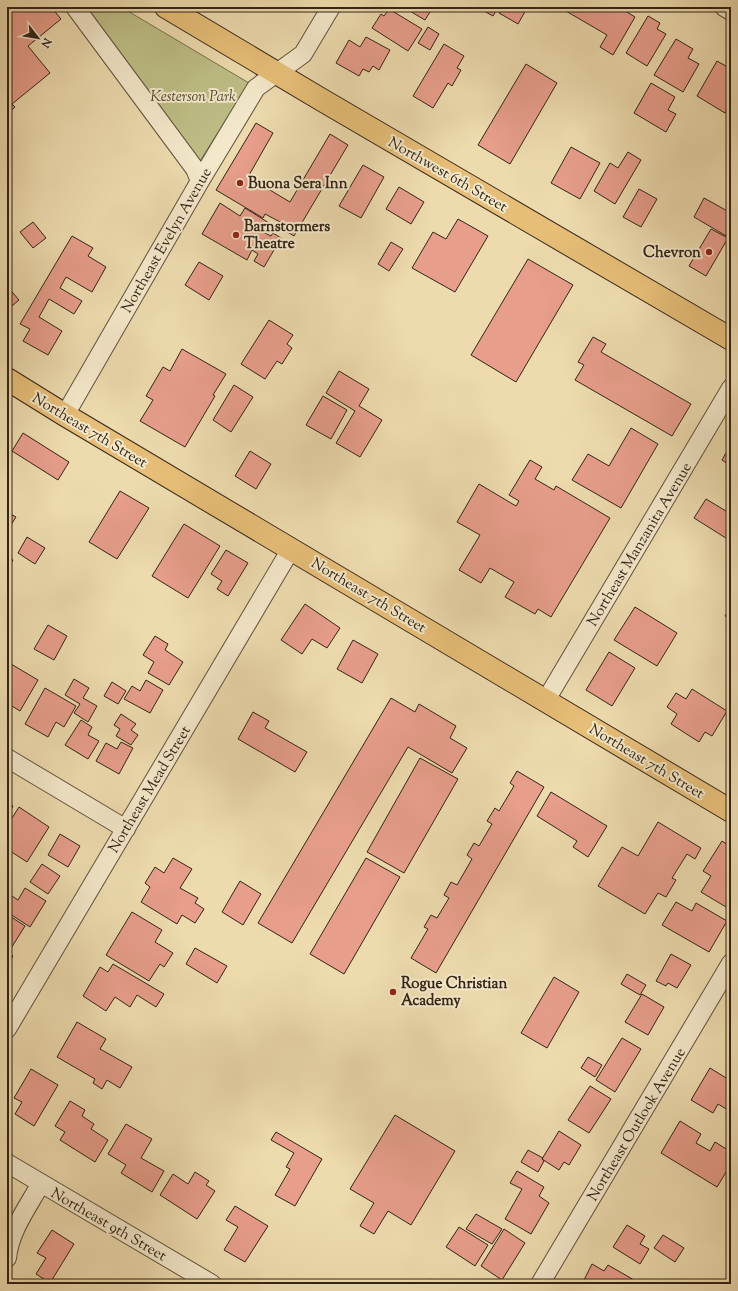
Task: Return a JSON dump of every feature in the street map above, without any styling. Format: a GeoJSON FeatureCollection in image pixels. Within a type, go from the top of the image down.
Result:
{"type":"FeatureCollection","features":[{"type":"Feature","properties":{"kind":"highway","name":"Northwest 6th Street"},"geometry":{"type":"LineString","coordinates":[[166,7],[731,339]]}},
{"type":"Feature","properties":{"kind":"highway","name":"Northeast 7th Street"},"geometry":{"type":"LineString","coordinates":[[7,379],[65,416],[731,811]]}},
{"type":"Feature","properties":{"kind":"street"},"geometry":{"type":"LineString","coordinates":[[75,7],[195,169],[200,181]]}},
{"type":"Feature","properties":{"kind":"street","name":"Northeast Evelyn Avenue"},"geometry":{"type":"LineString","coordinates":[[65,416],[200,181],[256,88],[303,54],[331,7]]}},
{"type":"Feature","properties":{"kind":"street"},"geometry":{"type":"LineString","coordinates":[[724,7],[731,11]]}},
{"type":"Feature","properties":{"kind":"street","name":"Northeast Manzanita Avenue"},"geometry":{"type":"LineString","coordinates":[[546,700],[731,388]]}},
{"type":"Feature","properties":{"kind":"street","name":"Northeast Mead Street"},"geometry":{"type":"LineString","coordinates":[[7,1029],[291,549]]}},
{"type":"Feature","properties":{"kind":"street"},"geometry":{"type":"LineString","coordinates":[[7,758],[126,829]]}},
{"type":"Feature","properties":{"kind":"street","name":"Northeast Outlook Avenue"},"geometry":{"type":"LineString","coordinates":[[540,1284],[731,963]]}},
{"type":"Feature","properties":{"kind":"street","name":"Northeast 9th Street"},"geometry":{"type":"LineString","coordinates":[[7,1163],[212,1284]]}},
{"type":"Feature","properties":{"kind":"street"},"geometry":{"type":"LineString","coordinates":[[7,1258],[9,1243],[14,1230],[41,1183]]}},
{"type":"Feature","properties":{"kind":"green space","name":"Kesterson Park"},"geometry":{"type":"Polygon","coordinates":[[[85,7],[121,7],[249,83],[195,169],[85,7]]]}},
{"type":"Feature","properties":{"kind":"building"},"geometry":{"type":"Polygon","coordinates":[[[18,7],[51,7],[61,19],[28,46],[50,73],[12,104],[15,107],[7,114],[7,16],[18,7]]]}},
{"type":"Feature","properties":{"kind":"building"},"geometry":{"type":"Polygon","coordinates":[[[403,7],[433,7],[425,20],[403,7]]]}},
{"type":"Feature","properties":{"kind":"building"},"geometry":{"type":"Polygon","coordinates":[[[477,7],[498,7],[493,16],[477,7]]]}},
{"type":"Feature","properties":{"kind":"building"},"geometry":{"type":"Polygon","coordinates":[[[503,7],[527,8],[518,24],[499,13],[503,7]]]}},
{"type":"Feature","properties":{"kind":"building"},"geometry":{"type":"Polygon","coordinates":[[[559,7],[619,7],[635,17],[613,55],[600,47],[607,35],[559,7]]]}},
{"type":"Feature","properties":{"kind":"building"},"geometry":{"type":"Polygon","coordinates":[[[389,9],[422,29],[408,51],[372,28],[381,14],[384,16],[389,9]]]}},
{"type":"Feature","properties":{"kind":"building"},"geometry":{"type":"Polygon","coordinates":[[[648,16],[660,23],[657,29],[666,34],[647,66],[626,53],[648,16]]]}},
{"type":"Feature","properties":{"kind":"building"},"geometry":{"type":"Polygon","coordinates":[[[428,27],[439,34],[430,50],[418,43],[428,27]]]}},
{"type":"Feature","properties":{"kind":"building"},"geometry":{"type":"Polygon","coordinates":[[[366,37],[390,50],[379,70],[373,66],[369,72],[363,69],[359,76],[336,63],[349,40],[360,47],[366,37]]]}},
{"type":"Feature","properties":{"kind":"building"},"geometry":{"type":"Polygon","coordinates":[[[676,39],[693,49],[688,58],[699,64],[683,92],[654,75],[676,39]]]}},
{"type":"Feature","properties":{"kind":"building"},"geometry":{"type":"Polygon","coordinates":[[[444,44],[464,56],[457,68],[461,70],[452,86],[448,83],[433,108],[413,96],[444,44]]]}},
{"type":"Feature","properties":{"kind":"building"},"geometry":{"type":"Polygon","coordinates":[[[717,61],[731,69],[731,86],[729,89],[731,90],[731,104],[725,113],[697,96],[717,61]]]}},
{"type":"Feature","properties":{"kind":"building"},"geometry":{"type":"Polygon","coordinates":[[[526,64],[557,83],[510,164],[478,145],[526,64]]]}},
{"type":"Feature","properties":{"kind":"building"},"geometry":{"type":"Polygon","coordinates":[[[651,83],[675,97],[668,110],[676,114],[666,132],[634,113],[651,83]]]}},
{"type":"Feature","properties":{"kind":"building","name":"Buona Sera Inn"},"geometry":{"type":"Polygon","coordinates":[[[256,123],[273,133],[248,177],[290,202],[330,134],[348,145],[294,236],[279,227],[282,223],[265,214],[263,218],[216,190],[256,123]]]}},
{"type":"Feature","properties":{"kind":"building"},"geometry":{"type":"Polygon","coordinates":[[[571,147],[600,163],[580,199],[551,183],[571,147]]]}},
{"type":"Feature","properties":{"kind":"building"},"geometry":{"type":"Polygon","coordinates":[[[628,152],[641,160],[615,204],[594,191],[610,163],[618,168],[628,152]]]}},
{"type":"Feature","properties":{"kind":"building"},"geometry":{"type":"Polygon","coordinates":[[[363,165],[384,177],[361,218],[339,206],[363,165]]]}},
{"type":"Feature","properties":{"kind":"building"},"geometry":{"type":"Polygon","coordinates":[[[399,187],[424,202],[411,224],[386,209],[399,187]]]}},
{"type":"Feature","properties":{"kind":"building"},"geometry":{"type":"Polygon","coordinates":[[[639,189],[657,199],[641,227],[623,217],[639,189]]]}},
{"type":"Feature","properties":{"kind":"building"},"geometry":{"type":"Polygon","coordinates":[[[704,198],[731,213],[731,232],[728,237],[694,217],[704,198]]]}},
{"type":"Feature","properties":{"kind":"building","name":"Barnstormers Theatre"},"geometry":{"type":"Polygon","coordinates":[[[220,203],[240,216],[245,208],[269,223],[263,232],[271,236],[273,233],[281,238],[264,267],[254,261],[258,254],[252,250],[247,260],[202,234],[220,203]]]}},
{"type":"Feature","properties":{"kind":"building"},"geometry":{"type":"Polygon","coordinates":[[[458,219],[488,236],[455,292],[412,268],[433,232],[446,239],[458,219]]]}},
{"type":"Feature","properties":{"kind":"building"},"geometry":{"type":"Polygon","coordinates":[[[33,222],[46,238],[33,248],[20,232],[33,222]]]}},
{"type":"Feature","properties":{"kind":"building","name":"Chevron"},"geometry":{"type":"Polygon","coordinates":[[[711,229],[728,238],[706,276],[689,266],[711,229]]]}},
{"type":"Feature","properties":{"kind":"building"},"geometry":{"type":"Polygon","coordinates":[[[72,236],[93,248],[88,256],[106,267],[92,292],[66,277],[60,288],[82,301],[74,314],[49,299],[39,317],[62,331],[48,355],[23,341],[30,329],[20,324],[72,236]]]}},
{"type":"Feature","properties":{"kind":"building"},"geometry":{"type":"Polygon","coordinates":[[[391,242],[403,249],[389,271],[378,264],[391,242]]]}},
{"type":"Feature","properties":{"kind":"building"},"geometry":{"type":"Polygon","coordinates":[[[528,259],[573,285],[516,382],[471,355],[528,259]]]}},
{"type":"Feature","properties":{"kind":"building"},"geometry":{"type":"Polygon","coordinates":[[[199,262],[223,276],[209,300],[185,285],[199,262]]]}},
{"type":"Feature","properties":{"kind":"building"},"geometry":{"type":"Polygon","coordinates":[[[7,286],[19,300],[7,310],[7,286]]]}},
{"type":"Feature","properties":{"kind":"building"},"geometry":{"type":"Polygon","coordinates":[[[269,320],[293,335],[287,344],[292,348],[282,364],[277,361],[265,379],[241,364],[269,320]]]}},
{"type":"Feature","properties":{"kind":"building"},"geometry":{"type":"Polygon","coordinates":[[[593,337],[606,344],[601,352],[691,404],[672,436],[575,380],[584,365],[578,362],[593,337]]]}},
{"type":"Feature","properties":{"kind":"building"},"geometry":{"type":"Polygon","coordinates":[[[182,349],[226,374],[185,447],[140,421],[153,400],[146,396],[163,367],[170,371],[182,349]]]}},
{"type":"Feature","properties":{"kind":"building"},"geometry":{"type":"Polygon","coordinates":[[[339,371],[369,389],[359,406],[382,420],[360,457],[336,443],[355,411],[326,393],[339,371]]]}},
{"type":"Feature","properties":{"kind":"building"},"geometry":{"type":"Polygon","coordinates":[[[234,385],[253,397],[231,432],[213,420],[234,385]]]}},
{"type":"Feature","properties":{"kind":"building"},"geometry":{"type":"Polygon","coordinates":[[[323,396],[347,410],[331,439],[306,425],[323,396]]]}},
{"type":"Feature","properties":{"kind":"building"},"geometry":{"type":"Polygon","coordinates":[[[631,428],[658,444],[621,508],[572,480],[588,454],[609,466],[631,428]]]}},
{"type":"Feature","properties":{"kind":"building"},"geometry":{"type":"Polygon","coordinates":[[[23,433],[69,462],[58,480],[12,451],[23,433]]]}},
{"type":"Feature","properties":{"kind":"building"},"geometry":{"type":"Polygon","coordinates":[[[731,444],[731,466],[722,460],[731,444]]]}},
{"type":"Feature","properties":{"kind":"building"},"geometry":{"type":"Polygon","coordinates":[[[250,451],[271,464],[256,489],[235,476],[250,451]]]}},
{"type":"Feature","properties":{"kind":"building"},"geometry":{"type":"Polygon","coordinates":[[[530,460],[542,467],[535,479],[554,490],[556,486],[610,518],[551,617],[538,609],[535,614],[505,597],[514,582],[490,568],[481,583],[459,570],[480,535],[457,522],[479,484],[516,506],[519,501],[509,495],[530,460]]]}},
{"type":"Feature","properties":{"kind":"building"},"geometry":{"type":"Polygon","coordinates":[[[120,491],[149,508],[117,559],[89,542],[120,491]]]}},
{"type":"Feature","properties":{"kind":"building"},"geometry":{"type":"Polygon","coordinates":[[[706,499],[731,514],[731,537],[729,540],[694,518],[706,499]]]}},
{"type":"Feature","properties":{"kind":"building"},"geometry":{"type":"Polygon","coordinates":[[[7,512],[16,517],[9,528],[7,527],[7,512]]]}},
{"type":"Feature","properties":{"kind":"building"},"geometry":{"type":"Polygon","coordinates":[[[184,524],[220,546],[188,598],[152,576],[184,524]]]}},
{"type":"Feature","properties":{"kind":"building"},"geometry":{"type":"Polygon","coordinates":[[[27,537],[45,548],[35,564],[18,553],[27,537]]]}},
{"type":"Feature","properties":{"kind":"building"},"geometry":{"type":"Polygon","coordinates":[[[226,550],[248,563],[228,596],[217,589],[222,581],[211,574],[226,550]]]}},
{"type":"Feature","properties":{"kind":"building"},"geometry":{"type":"Polygon","coordinates":[[[7,557],[13,560],[7,569],[7,557]]]}},
{"type":"Feature","properties":{"kind":"building"},"geometry":{"type":"Polygon","coordinates":[[[305,604],[340,628],[327,648],[312,639],[302,654],[281,640],[305,604]]]}},
{"type":"Feature","properties":{"kind":"building"},"geometry":{"type":"Polygon","coordinates":[[[731,606],[731,619],[725,616],[731,606]]]}},
{"type":"Feature","properties":{"kind":"building"},"geometry":{"type":"Polygon","coordinates":[[[635,607],[677,633],[657,666],[614,640],[635,607]]]}},
{"type":"Feature","properties":{"kind":"building"},"geometry":{"type":"Polygon","coordinates":[[[731,620],[731,632],[726,629],[731,620]]]}},
{"type":"Feature","properties":{"kind":"building"},"geometry":{"type":"Polygon","coordinates":[[[48,625],[67,636],[54,660],[34,649],[48,625]]]}},
{"type":"Feature","properties":{"kind":"building"},"geometry":{"type":"Polygon","coordinates":[[[155,636],[168,644],[165,650],[183,662],[169,685],[148,673],[154,662],[143,655],[155,636]]]}},
{"type":"Feature","properties":{"kind":"building"},"geometry":{"type":"Polygon","coordinates":[[[353,640],[378,654],[362,683],[337,669],[353,640]]]}},
{"type":"Feature","properties":{"kind":"building"},"geometry":{"type":"Polygon","coordinates":[[[609,652],[635,668],[612,706],[586,690],[609,652]]]}},
{"type":"Feature","properties":{"kind":"building"},"geometry":{"type":"Polygon","coordinates":[[[11,664],[38,680],[20,711],[7,703],[7,670],[11,664]]]}},
{"type":"Feature","properties":{"kind":"building"},"geometry":{"type":"Polygon","coordinates":[[[74,679],[89,688],[83,698],[97,706],[88,722],[74,713],[80,704],[65,695],[74,679]]]}},
{"type":"Feature","properties":{"kind":"building"},"geometry":{"type":"Polygon","coordinates":[[[146,680],[163,690],[150,713],[124,699],[132,686],[140,691],[146,680]]]}},
{"type":"Feature","properties":{"kind":"building"},"geometry":{"type":"Polygon","coordinates":[[[112,682],[126,691],[118,704],[104,696],[112,682]]]}},
{"type":"Feature","properties":{"kind":"building"},"geometry":{"type":"Polygon","coordinates":[[[45,688],[76,706],[64,727],[56,722],[48,737],[25,724],[45,688]]]}},
{"type":"Feature","properties":{"kind":"building"},"geometry":{"type":"Polygon","coordinates":[[[692,689],[727,711],[712,736],[705,732],[699,742],[671,724],[677,714],[667,707],[676,693],[686,699],[692,689]]]}},
{"type":"Feature","properties":{"kind":"building"},"geometry":{"type":"Polygon","coordinates":[[[391,698],[415,712],[419,704],[456,726],[450,738],[467,748],[452,773],[408,747],[292,943],[258,923],[391,698]]]}},
{"type":"Feature","properties":{"kind":"building"},"geometry":{"type":"Polygon","coordinates":[[[253,712],[269,721],[265,728],[307,752],[295,772],[238,739],[253,712]]]}},
{"type":"Feature","properties":{"kind":"building"},"geometry":{"type":"Polygon","coordinates":[[[121,714],[136,724],[131,730],[138,735],[131,745],[116,736],[120,729],[114,725],[121,714]]]}},
{"type":"Feature","properties":{"kind":"building"},"geometry":{"type":"Polygon","coordinates":[[[81,720],[92,727],[88,735],[99,741],[88,759],[65,745],[81,720]]]}},
{"type":"Feature","properties":{"kind":"building"},"geometry":{"type":"Polygon","coordinates":[[[121,742],[133,748],[119,774],[96,761],[106,743],[117,749],[121,742]]]}},
{"type":"Feature","properties":{"kind":"building"},"geometry":{"type":"Polygon","coordinates":[[[420,758],[458,779],[404,873],[367,852],[420,758]]]}},
{"type":"Feature","properties":{"kind":"building"},"geometry":{"type":"Polygon","coordinates":[[[517,771],[544,787],[436,973],[411,958],[428,929],[424,927],[431,915],[437,918],[449,898],[444,895],[451,882],[457,885],[472,859],[467,855],[474,843],[479,846],[492,824],[487,821],[495,808],[499,811],[514,786],[510,783],[517,771]]]}},
{"type":"Feature","properties":{"kind":"building"},"geometry":{"type":"Polygon","coordinates":[[[551,792],[607,826],[588,857],[573,847],[577,841],[537,816],[551,792]]]}},
{"type":"Feature","properties":{"kind":"building"},"geometry":{"type":"Polygon","coordinates":[[[7,803],[13,806],[7,816],[7,803]]]}},
{"type":"Feature","properties":{"kind":"building"},"geometry":{"type":"Polygon","coordinates":[[[19,807],[49,827],[27,862],[7,849],[7,826],[19,807]]]}},
{"type":"Feature","properties":{"kind":"building"},"geometry":{"type":"Polygon","coordinates":[[[658,822],[701,848],[695,859],[687,854],[672,878],[676,880],[666,897],[658,893],[645,914],[598,886],[622,847],[638,856],[658,822]]]}},
{"type":"Feature","properties":{"kind":"building"},"geometry":{"type":"Polygon","coordinates":[[[60,834],[80,846],[68,867],[48,855],[60,834]]]}},
{"type":"Feature","properties":{"kind":"building"},"geometry":{"type":"Polygon","coordinates":[[[722,841],[731,847],[731,910],[701,892],[711,876],[703,871],[722,841]]]}},
{"type":"Feature","properties":{"kind":"building"},"geometry":{"type":"Polygon","coordinates":[[[173,858],[192,869],[180,888],[198,898],[195,903],[204,909],[195,923],[182,915],[177,924],[141,902],[150,887],[145,883],[155,867],[164,873],[173,858]]]}},
{"type":"Feature","properties":{"kind":"building"},"geometry":{"type":"Polygon","coordinates":[[[366,858],[400,877],[344,974],[310,954],[366,858]]]}},
{"type":"Feature","properties":{"kind":"building"},"geometry":{"type":"Polygon","coordinates":[[[42,864],[60,876],[48,894],[30,882],[42,864]]]}},
{"type":"Feature","properties":{"kind":"building"},"geometry":{"type":"Polygon","coordinates":[[[240,881],[261,894],[243,925],[222,912],[240,881]]]}},
{"type":"Feature","properties":{"kind":"building"},"geometry":{"type":"Polygon","coordinates":[[[25,888],[46,901],[30,927],[7,912],[7,904],[12,896],[18,900],[25,888]]]}},
{"type":"Feature","properties":{"kind":"building"},"geometry":{"type":"Polygon","coordinates":[[[676,902],[692,911],[696,903],[727,921],[709,952],[662,925],[676,902]]]}},
{"type":"Feature","properties":{"kind":"building"},"geometry":{"type":"Polygon","coordinates":[[[132,912],[162,930],[155,942],[173,953],[164,967],[160,964],[149,981],[106,955],[132,912]]]}},
{"type":"Feature","properties":{"kind":"building"},"geometry":{"type":"Polygon","coordinates":[[[8,915],[25,926],[8,953],[13,956],[7,965],[8,915]]]}},
{"type":"Feature","properties":{"kind":"building"},"geometry":{"type":"Polygon","coordinates":[[[195,948],[227,966],[217,983],[186,964],[195,948]]]}},
{"type":"Feature","properties":{"kind":"building"},"geometry":{"type":"Polygon","coordinates":[[[671,954],[691,965],[677,988],[668,983],[666,986],[656,981],[671,954]]]}},
{"type":"Feature","properties":{"kind":"building"},"geometry":{"type":"Polygon","coordinates":[[[113,964],[164,994],[156,1007],[137,995],[130,1007],[115,997],[106,1011],[83,996],[100,967],[108,972],[113,964]]]}},
{"type":"Feature","properties":{"kind":"building"},"geometry":{"type":"Polygon","coordinates":[[[627,974],[646,985],[640,995],[621,984],[627,974]]]}},
{"type":"Feature","properties":{"kind":"building"},"geometry":{"type":"Polygon","coordinates":[[[554,977],[579,992],[547,1048],[521,1033],[554,977]]]}},
{"type":"Feature","properties":{"kind":"building"},"geometry":{"type":"Polygon","coordinates":[[[642,994],[664,1007],[648,1035],[625,1022],[642,994]]]}},
{"type":"Feature","properties":{"kind":"building"},"geometry":{"type":"Polygon","coordinates":[[[77,1022],[106,1039],[100,1049],[132,1067],[120,1088],[107,1080],[102,1089],[93,1083],[95,1079],[57,1057],[77,1022]]]}},
{"type":"Feature","properties":{"kind":"building"},"geometry":{"type":"Polygon","coordinates":[[[622,1038],[641,1049],[615,1092],[596,1080],[622,1038]]]}},
{"type":"Feature","properties":{"kind":"building"},"geometry":{"type":"Polygon","coordinates":[[[588,1057],[602,1065],[595,1077],[581,1068],[588,1057]]]}},
{"type":"Feature","properties":{"kind":"building"},"geometry":{"type":"Polygon","coordinates":[[[710,1068],[731,1081],[731,1112],[718,1104],[713,1113],[691,1100],[710,1068]]]}},
{"type":"Feature","properties":{"kind":"building"},"geometry":{"type":"Polygon","coordinates":[[[31,1069],[58,1085],[34,1126],[15,1114],[22,1102],[14,1098],[31,1069]]]}},
{"type":"Feature","properties":{"kind":"building"},"geometry":{"type":"Polygon","coordinates":[[[590,1086],[611,1099],[589,1133],[568,1120],[590,1086]]]}},
{"type":"Feature","properties":{"kind":"building"},"geometry":{"type":"Polygon","coordinates":[[[70,1101],[85,1110],[82,1116],[94,1124],[91,1129],[108,1140],[95,1162],[60,1140],[65,1132],[55,1126],[70,1101]]]}},
{"type":"Feature","properties":{"kind":"building"},"geometry":{"type":"Polygon","coordinates":[[[395,1115],[455,1151],[411,1225],[388,1211],[374,1234],[360,1226],[374,1203],[350,1189],[395,1115]]]}},
{"type":"Feature","properties":{"kind":"building"},"geometry":{"type":"Polygon","coordinates":[[[731,1115],[731,1124],[727,1122],[731,1115]]]}},
{"type":"Feature","properties":{"kind":"building"},"geometry":{"type":"Polygon","coordinates":[[[680,1121],[701,1134],[696,1143],[710,1151],[715,1142],[731,1152],[731,1164],[717,1187],[661,1153],[680,1121]]]}},
{"type":"Feature","properties":{"kind":"building"},"geometry":{"type":"Polygon","coordinates":[[[126,1124],[152,1139],[141,1158],[164,1171],[152,1192],[121,1173],[126,1165],[108,1154],[126,1124]]]}},
{"type":"Feature","properties":{"kind":"building"},"geometry":{"type":"Polygon","coordinates":[[[559,1131],[581,1145],[569,1165],[564,1162],[559,1170],[542,1159],[559,1131]]]}},
{"type":"Feature","properties":{"kind":"building"},"geometry":{"type":"Polygon","coordinates":[[[276,1132],[322,1159],[295,1206],[275,1195],[290,1169],[286,1167],[294,1153],[271,1140],[276,1132]]]}},
{"type":"Feature","properties":{"kind":"building"},"geometry":{"type":"Polygon","coordinates":[[[528,1150],[543,1158],[542,1159],[544,1161],[538,1172],[521,1162],[528,1150]]]}},
{"type":"Feature","properties":{"kind":"building"},"geometry":{"type":"Polygon","coordinates":[[[517,1171],[544,1187],[539,1196],[549,1203],[531,1234],[505,1219],[522,1189],[510,1183],[517,1171]]]}},
{"type":"Feature","properties":{"kind":"building"},"geometry":{"type":"Polygon","coordinates":[[[195,1172],[209,1181],[206,1185],[215,1191],[197,1219],[160,1195],[173,1174],[188,1184],[195,1172]]]}},
{"type":"Feature","properties":{"kind":"building"},"geometry":{"type":"Polygon","coordinates":[[[235,1206],[268,1226],[245,1262],[224,1250],[238,1227],[226,1220],[235,1206]]]}},
{"type":"Feature","properties":{"kind":"building"},"geometry":{"type":"Polygon","coordinates":[[[476,1214],[502,1229],[492,1244],[466,1229],[476,1214]]]}},
{"type":"Feature","properties":{"kind":"building"},"geometry":{"type":"Polygon","coordinates":[[[627,1225],[645,1236],[640,1244],[649,1249],[640,1264],[613,1247],[627,1225]]]}},
{"type":"Feature","properties":{"kind":"building"},"geometry":{"type":"Polygon","coordinates":[[[459,1227],[488,1245],[475,1266],[446,1247],[459,1227]]]}},
{"type":"Feature","properties":{"kind":"building"},"geometry":{"type":"Polygon","coordinates":[[[504,1229],[525,1243],[502,1280],[481,1266],[504,1229]]]}},
{"type":"Feature","properties":{"kind":"building"},"geometry":{"type":"Polygon","coordinates":[[[52,1230],[74,1244],[50,1283],[36,1274],[46,1258],[37,1253],[52,1230]]]}},
{"type":"Feature","properties":{"kind":"building"},"geometry":{"type":"Polygon","coordinates":[[[663,1235],[684,1248],[675,1262],[654,1248],[663,1235]]]}},
{"type":"Feature","properties":{"kind":"building"},"geometry":{"type":"Polygon","coordinates":[[[592,1264],[604,1271],[608,1265],[641,1284],[586,1284],[583,1282],[592,1264]]]}},
{"type":"Feature","properties":{"kind":"building"},"geometry":{"type":"Polygon","coordinates":[[[430,1279],[439,1284],[427,1284],[430,1279]]]}},
{"type":"Feature","properties":{"kind":"place","name":"Buona Sera Inn"},"geometry":{"type":"Point","coordinates":[240,183]}},
{"type":"Feature","properties":{"kind":"place","name":"Barnstormers Theatre"},"geometry":{"type":"Point","coordinates":[236,235]}},
{"type":"Feature","properties":{"kind":"place","name":"Chevron"},"geometry":{"type":"Point","coordinates":[709,252]}},
{"type":"Feature","properties":{"kind":"place","name":"Rogue Christian Academy"},"geometry":{"type":"Point","coordinates":[393,992]}}]}
